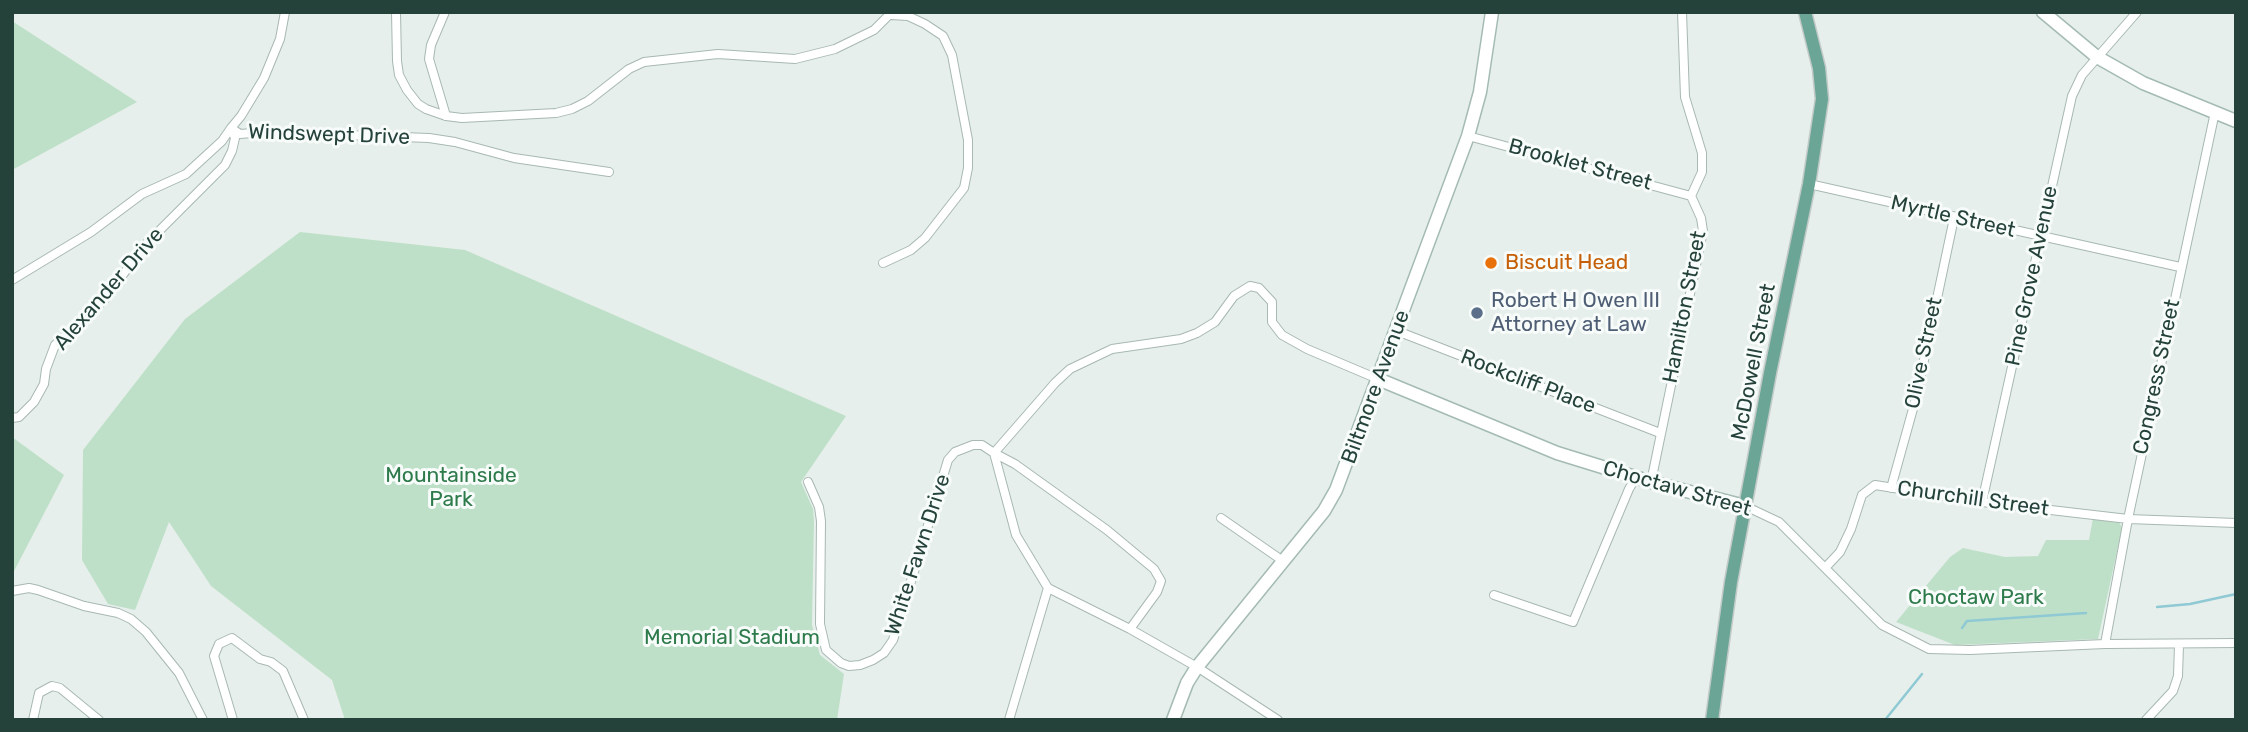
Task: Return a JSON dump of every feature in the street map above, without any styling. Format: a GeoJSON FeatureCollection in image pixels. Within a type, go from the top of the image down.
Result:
{"type":"FeatureCollection","features":[{"type":"Feature","properties":{"kind":"main road","name":"Biltmore Avenue"},"geometry":{"type":"LineString","coordinates":[[1173,720],[1187,683],[1197,667],[1324,511],[1336,490],[1468,136],[1479,92],[1492,12]]}},
{"type":"Feature","properties":{"kind":"main road","name":"McDowell Street"},"geometry":{"type":"LineString","coordinates":[[1712,720],[1731,582],[1809,184],[1822,99],[1819,68],[1805,12]]}},
{"type":"Feature","properties":{"kind":"main road"},"geometry":{"type":"LineString","coordinates":[[2043,12],[2097,57],[2143,83],[2236,121]]}},
{"type":"Feature","properties":{"kind":"main road","name":"Choctaw Street"},"geometry":{"type":"LineString","coordinates":[[1378,379],[1553,452],[1651,482],[1745,506]]}},
{"type":"Feature","properties":{"kind":"street"},"geometry":{"type":"LineString","coordinates":[[231,128],[241,117],[264,78],[280,39],[285,12]]}},
{"type":"Feature","properties":{"kind":"street"},"geometry":{"type":"LineString","coordinates":[[396,12],[399,75],[418,104],[446,117],[462,118],[556,113],[572,109],[588,101],[629,69],[644,62],[718,54],[795,59],[835,49],[874,30],[891,13],[908,16],[925,24],[943,36],[951,55],[966,128],[968,168],[964,188],[925,238],[911,250],[883,262]]}},
{"type":"Feature","properties":{"kind":"street"},"geometry":{"type":"LineString","coordinates":[[445,12],[430,45],[429,59],[446,117]]}},
{"type":"Feature","properties":{"kind":"street"},"geometry":{"type":"LineString","coordinates":[[1682,12],[1685,97],[1702,153],[1702,172],[1691,196]]}},
{"type":"Feature","properties":{"kind":"street","name":"Pine Grove Avenue"},"geometry":{"type":"LineString","coordinates":[[1982,502],[2073,96],[2082,75],[2137,12]]}},
{"type":"Feature","properties":{"kind":"street","name":"Congress Street"},"geometry":{"type":"LineString","coordinates":[[2105,644],[2128,519],[2214,112]]}},
{"type":"Feature","properties":{"kind":"street","name":"Windswept Drive"},"geometry":{"type":"LineString","coordinates":[[12,280],[91,232],[142,194],[186,174],[222,141],[231,128],[240,134],[264,132],[429,138],[514,158],[609,172]]}},
{"type":"Feature","properties":{"kind":"street","name":"Alexander Drive"},"geometry":{"type":"LineString","coordinates":[[12,418],[19,417],[34,402],[44,384],[46,369],[55,345],[105,299],[144,246],[225,165],[235,138],[231,128]]}},
{"type":"Feature","properties":{"kind":"street","name":"Brooklet Street"},"geometry":{"type":"LineString","coordinates":[[1468,136],[1691,196]]}},
{"type":"Feature","properties":{"kind":"street","name":"Myrtle Street"},"geometry":{"type":"LineString","coordinates":[[1809,184],[2180,268]]}},
{"type":"Feature","properties":{"kind":"street","name":"Hamilton Street"},"geometry":{"type":"LineString","coordinates":[[1651,482],[1703,230],[1701,218],[1691,196]]}},
{"type":"Feature","properties":{"kind":"street","name":"Olive Street"},"geometry":{"type":"LineString","coordinates":[[1891,488],[1916,398],[1954,218]]}},
{"type":"Feature","properties":{"kind":"street"},"geometry":{"type":"LineString","coordinates":[[994,453],[1070,369],[1112,349],[1181,339],[1197,332],[1215,322],[1234,296],[1250,286],[1267,294],[1272,302],[1272,323],[1282,335],[1307,349],[1378,379]]}},
{"type":"Feature","properties":{"kind":"street","name":"Rockcliff Place"},"geometry":{"type":"LineString","coordinates":[[1397,331],[1660,433]]}},
{"type":"Feature","properties":{"kind":"street","name":"White Fawn Drive"},"geometry":{"type":"LineString","coordinates":[[808,482],[819,507],[821,521],[820,624],[826,650],[841,663],[849,666],[860,665],[884,653],[893,640],[948,460],[955,452],[972,445],[982,445],[994,453]]}},
{"type":"Feature","properties":{"kind":"street"},"geometry":{"type":"LineString","coordinates":[[994,453],[1016,535],[1048,588],[1130,629],[1197,667],[1278,720]]}},
{"type":"Feature","properties":{"kind":"street"},"geometry":{"type":"LineString","coordinates":[[994,453],[1015,464],[1107,530],[1154,569],[1161,581],[1157,592],[1130,629]]}},
{"type":"Feature","properties":{"kind":"street"},"geometry":{"type":"LineString","coordinates":[[1494,595],[1573,622],[1636,477]]}},
{"type":"Feature","properties":{"kind":"street","name":"Churchill Street"},"geometry":{"type":"LineString","coordinates":[[1825,568],[1840,552],[1862,495],[1875,485],[1982,502],[2128,519],[2236,523]]}},
{"type":"Feature","properties":{"kind":"street","name":"Choctaw Street"},"geometry":{"type":"LineString","coordinates":[[1745,506],[1779,522],[1882,625],[1929,649],[2236,643]]}},
{"type":"Feature","properties":{"kind":"street"},"geometry":{"type":"LineString","coordinates":[[1221,518],[1283,561]]}},
{"type":"Feature","properties":{"kind":"street"},"geometry":{"type":"LineString","coordinates":[[1009,720],[1048,588]]}},
{"type":"Feature","properties":{"kind":"street"},"geometry":{"type":"LineString","coordinates":[[12,590],[38,590],[131,619],[146,632],[179,673],[203,720]]}},
{"type":"Feature","properties":{"kind":"street"},"geometry":{"type":"LineString","coordinates":[[233,720],[215,656],[219,644],[232,638],[260,659],[281,668],[304,720]]}},
{"type":"Feature","properties":{"kind":"street"},"geometry":{"type":"LineString","coordinates":[[2146,720],[2168,699],[2176,684],[2179,645]]}},
{"type":"Feature","properties":{"kind":"street"},"geometry":{"type":"LineString","coordinates":[[33,720],[40,693],[52,687],[60,688],[99,720]]}},
{"type":"Feature","properties":{"kind":"green space"},"geometry":{"type":"Polygon","coordinates":[[[12,21],[137,102],[12,170],[12,21]]]}},
{"type":"Feature","properties":{"kind":"green space","name":"Mountainside Park"},"geometry":{"type":"Polygon","coordinates":[[[300,232],[465,250],[846,416],[801,482],[813,509],[814,521],[812,625],[820,655],[844,674],[837,720],[345,720],[332,680],[211,586],[169,522],[135,610],[108,604],[82,560],[83,450],[185,319],[300,232]]]}},
{"type":"Feature","properties":{"kind":"green space"},"geometry":{"type":"Polygon","coordinates":[[[12,437],[64,475],[12,575],[12,437]]]}},
{"type":"Feature","properties":{"kind":"green space","name":"Choctaw Park"},"geometry":{"type":"Polygon","coordinates":[[[2093,518],[2119,522],[2122,528],[2098,639],[1955,645],[1896,622],[1950,557],[1963,548],[2005,557],[2038,556],[2046,540],[2089,540],[2093,518]]]}},
{"type":"Feature","properties":{"kind":"waterway"},"geometry":{"type":"LineString","coordinates":[[2157,607],[2190,604],[2236,594]]}},
{"type":"Feature","properties":{"kind":"waterway"},"geometry":{"type":"LineString","coordinates":[[1962,628],[1967,621],[2086,613]]}},
{"type":"Feature","properties":{"kind":"waterway"},"geometry":{"type":"LineString","coordinates":[[1885,720],[1922,674]]}},
{"type":"Feature","properties":{"kind":"place","name":"Biscuit Head"},"geometry":{"type":"Point","coordinates":[1491,263]}},
{"type":"Feature","properties":{"kind":"place","name":"Robert H Owen III Attorney at Law"},"geometry":{"type":"Point","coordinates":[1477,313]}},
{"type":"Feature","properties":{"kind":"park label","name":"Memorial Stadium"},"geometry":{"type":"Point","coordinates":[732,638]}}]}
